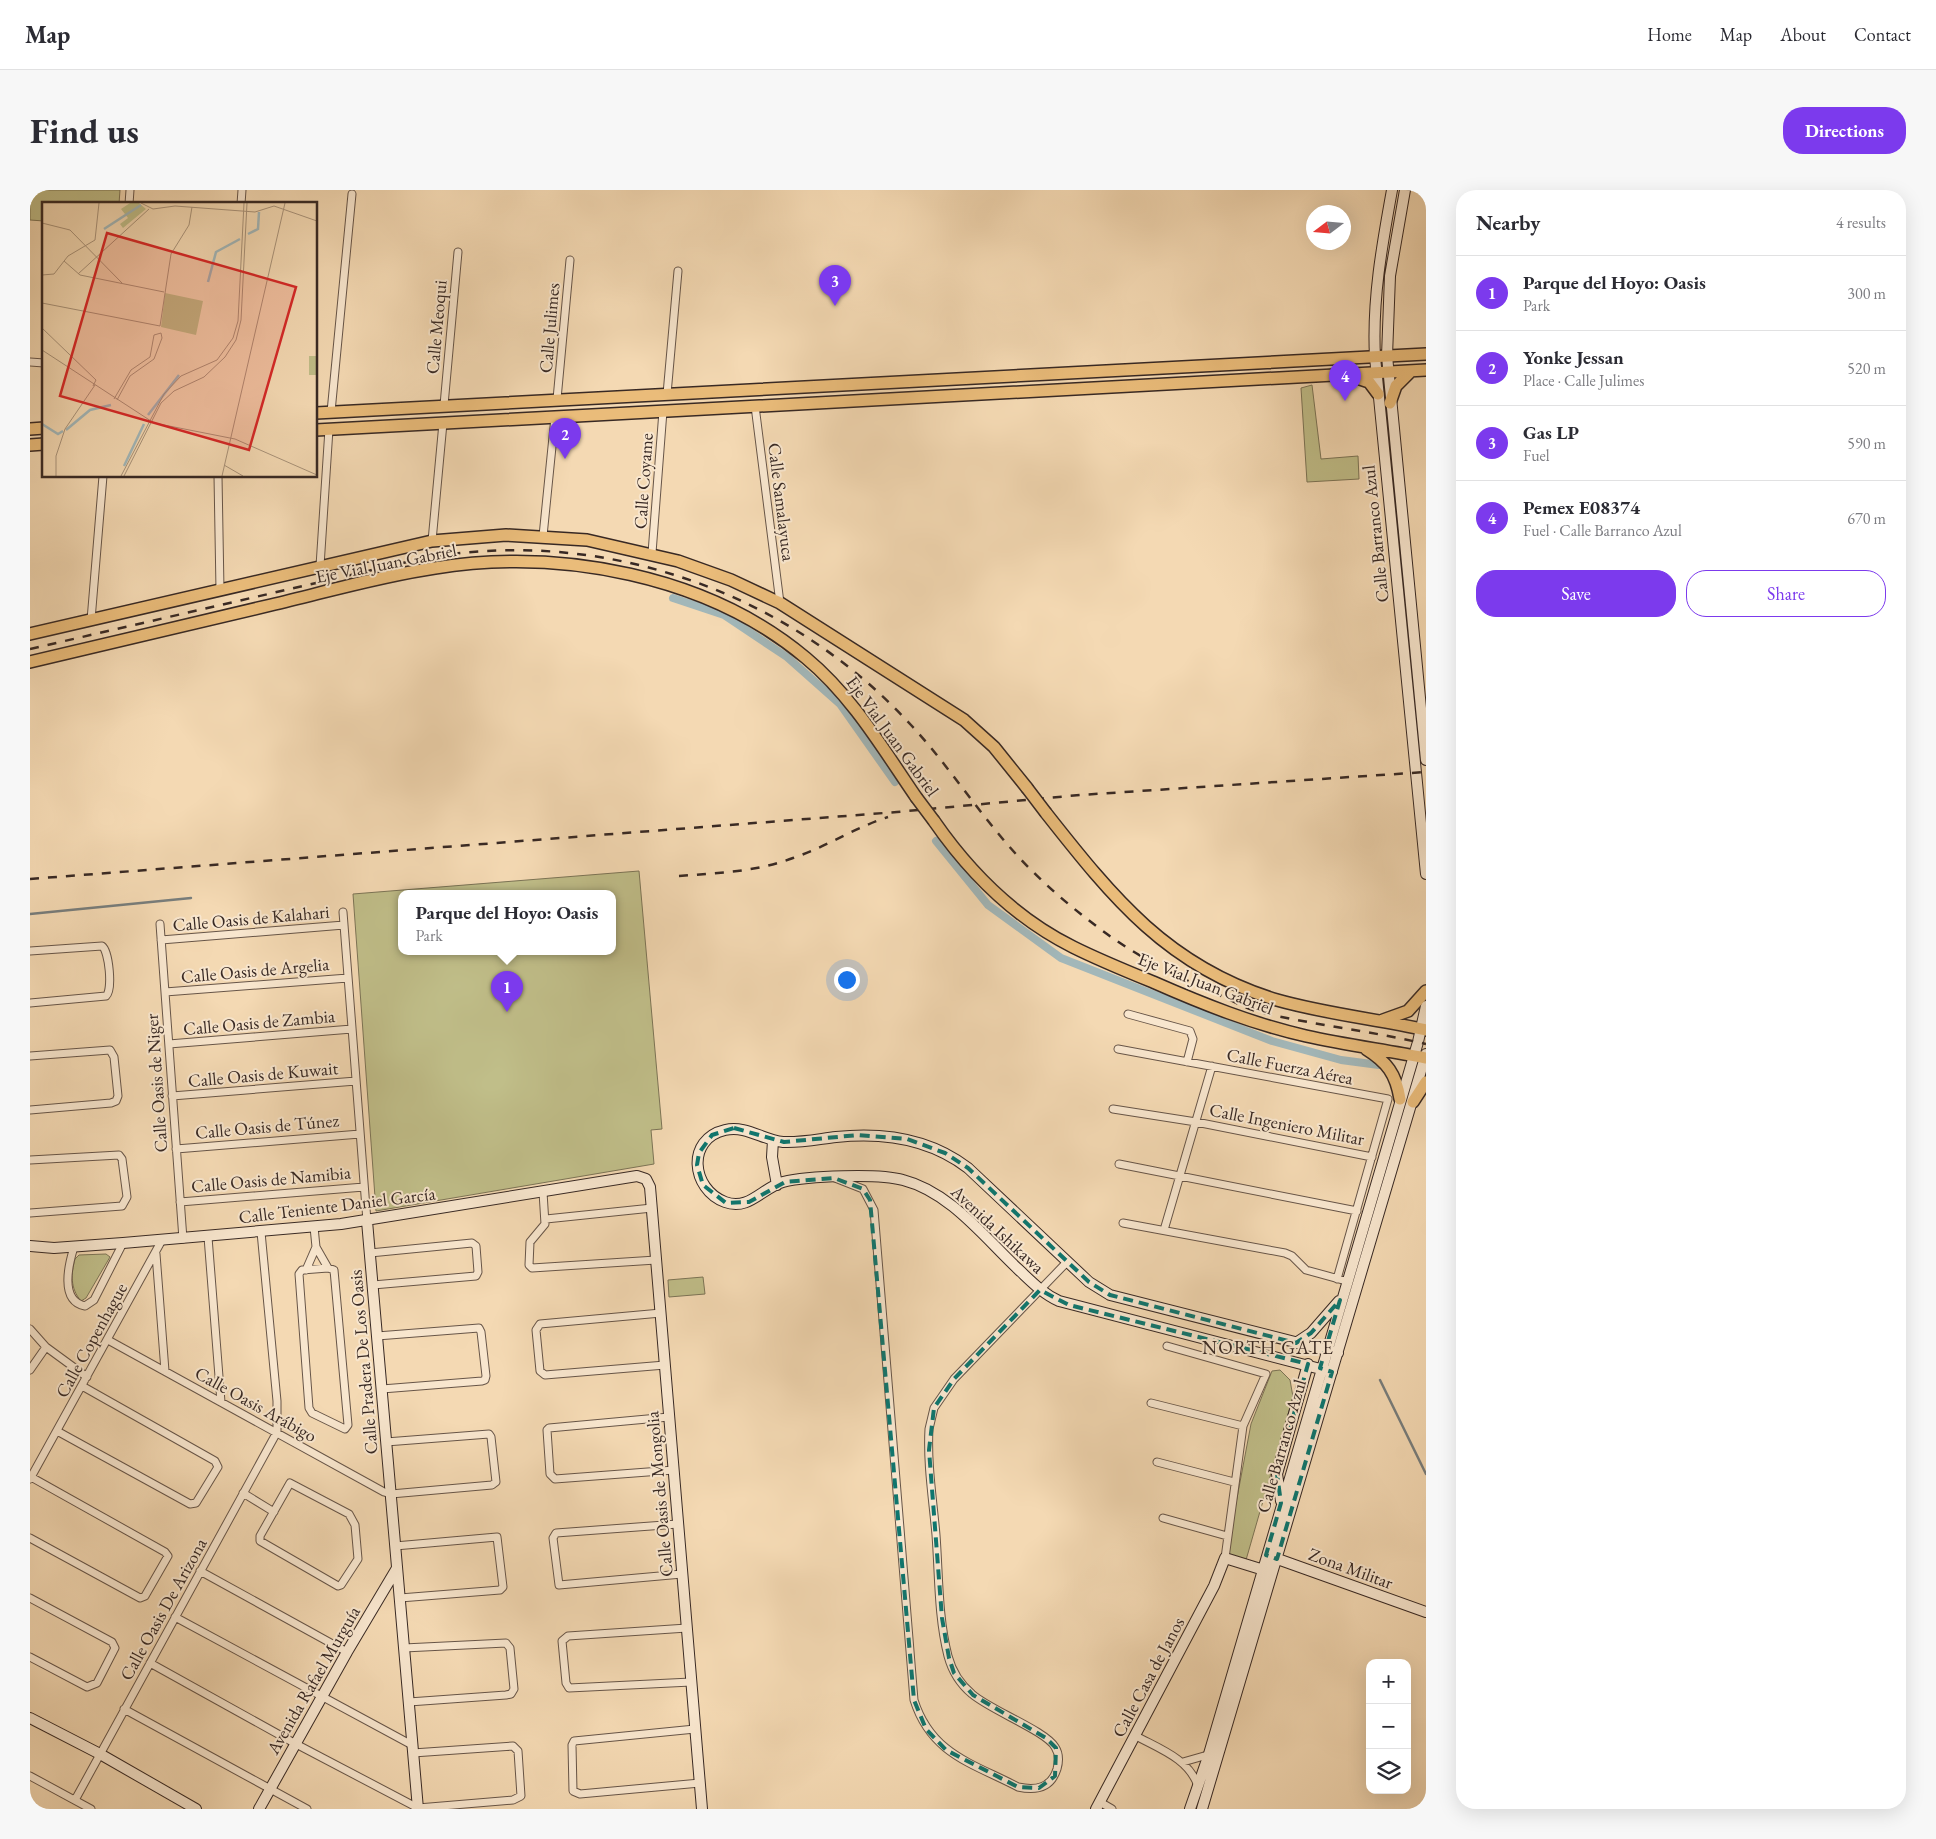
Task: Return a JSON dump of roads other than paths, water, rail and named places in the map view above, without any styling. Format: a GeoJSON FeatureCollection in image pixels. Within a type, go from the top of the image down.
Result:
{"type":"FeatureCollection","features":[{"type":"Feature","properties":{"kind":"main road"},"geometry":{"type":"LineString","coordinates":[[318,413],[1426,354]]}},
{"type":"Feature","properties":{"kind":"main road"},"geometry":{"type":"LineString","coordinates":[[318,430],[1426,370]]}},
{"type":"Feature","properties":{"kind":"main road"},"geometry":{"type":"LineString","coordinates":[[1390,403],[1396,386],[1411,371]]}},
{"type":"Feature","properties":{"kind":"main road"},"geometry":{"type":"LineString","coordinates":[[1340,374],[1366,380],[1378,394]]}},
{"type":"Feature","properties":{"kind":"main road"},"geometry":{"type":"LineString","coordinates":[[838,386],[839,402]]}},
{"type":"Feature","properties":{"kind":"main road","name":"Eje Vial Juan Gabriel"},"geometry":{"type":"LineString","coordinates":[[30,634],[432,541],[488,536],[543,536],[588,540],[652,553],[715,573],[780,602],[964,720],[994,747],[1121,905],[1149,930],[1190,960],[1231,982],[1278,1000],[1423,1029]]}},
{"type":"Feature","properties":{"kind":"main road","name":"Eje Vial Juan Gabriel"},"geometry":{"type":"LineString","coordinates":[[30,662],[435,568],[510,562],[588,568],[646,580],[715,602],[792,646],[821,671],[845,697],[962,859],[995,894],[1032,922],[1072,947],[1175,992],[1245,1019],[1308,1036],[1423,1056]]}},
{"type":"Feature","properties":{"kind":"main road"},"geometry":{"type":"LineString","coordinates":[[1378,1021],[1408,1011],[1426,991]]}},
{"type":"Feature","properties":{"kind":"main road"},"geometry":{"type":"LineString","coordinates":[[1360,1046],[1389,1066],[1397,1081],[1394,1099]]}},
{"type":"Feature","properties":{"kind":"main road"},"geometry":{"type":"LineString","coordinates":[[1413,1102],[1426,1082]]}},
{"type":"Feature","properties":{"kind":"street","name":"Calle Barranco Azul"},"geometry":{"type":"LineString","coordinates":[[1392,190],[1378,272],[1374,323],[1375,357],[1382,373],[1390,403],[1426,760]]}},
{"type":"Feature","properties":{"kind":"street","name":"Calle Barranco Azul"},"geometry":{"type":"LineString","coordinates":[[1405,190],[1390,276],[1387,356],[1378,394],[1426,874]]}},
{"type":"Feature","properties":{"kind":"street"},"geometry":{"type":"LineString","coordinates":[[331,412],[352,194]]}},
{"type":"Feature","properties":{"kind":"street","name":"Calle Meoqui"},"geometry":{"type":"LineString","coordinates":[[444,405],[458,252]]}},
{"type":"Feature","properties":{"kind":"street","name":"Calle Julimes"},"geometry":{"type":"LineString","coordinates":[[557,399],[570,260]]}},
{"type":"Feature","properties":{"kind":"street"},"geometry":{"type":"LineString","coordinates":[[667,394],[678,271]]}},
{"type":"Feature","properties":{"kind":"street","name":"Calle Samalayuca"},"geometry":{"type":"LineString","coordinates":[[755,406],[780,602]]}},
{"type":"Feature","properties":{"kind":"street","name":"Calle Coyame"},"geometry":{"type":"LineString","coordinates":[[652,553],[663,411]]}},
{"type":"Feature","properties":{"kind":"street"},"geometry":{"type":"LineString","coordinates":[[543,536],[554,417]]}},
{"type":"Feature","properties":{"kind":"street"},"geometry":{"type":"LineString","coordinates":[[432,541],[443,423]]}},
{"type":"Feature","properties":{"kind":"street"},"geometry":{"type":"LineString","coordinates":[[320,566],[329,429]]}},
{"type":"Feature","properties":{"kind":"street"},"geometry":{"type":"LineString","coordinates":[[1383,443],[1390,444],[1394,466],[1397,469]]}},
{"type":"Feature","properties":{"kind":"street"},"geometry":{"type":"LineString","coordinates":[[91,620],[103,478]]}},
{"type":"Feature","properties":{"kind":"street"},"geometry":{"type":"LineString","coordinates":[[218,478],[220,590]]}},
{"type":"Feature","properties":{"kind":"street","name":"Calle Pradera De Los Oasis"},"geometry":{"type":"LineString","coordinates":[[343,912],[372,1285],[418,1809]]}},
{"type":"Feature","properties":{"kind":"street","name":"Calle Oasis de Niger"},"geometry":{"type":"LineString","coordinates":[[160,924],[183,1239]]}},
{"type":"Feature","properties":{"kind":"street","name":"Calle Oasis de Kalahari"},"geometry":{"type":"LineString","coordinates":[[161,940],[344,925]]}},
{"type":"Feature","properties":{"kind":"street"},"geometry":{"type":"LineString","coordinates":[[30,951],[102,946],[106,952],[110,990],[106,996],[30,1003]]}},
{"type":"Feature","properties":{"kind":"street","name":"Calle Oasis de Argelia"},"geometry":{"type":"LineString","coordinates":[[165,992],[348,978]]}},
{"type":"Feature","properties":{"kind":"street","name":"Calle Barranco Azul"},"geometry":{"type":"LineString","coordinates":[[1190,1809],[1198,1786],[1214,1755],[1273,1573],[1413,1102],[1423,1056],[1423,1029],[1426,1006]]}},
{"type":"Feature","properties":{"kind":"street"},"geometry":{"type":"LineString","coordinates":[[1128,1014],[1190,1031],[1193,1039],[1187,1062]]}},
{"type":"Feature","properties":{"kind":"street","name":"Calle Oasis de Zambia"},"geometry":{"type":"LineString","coordinates":[[169,1044],[352,1029]]}},
{"type":"Feature","properties":{"kind":"street","name":"Calle Fuerza Aérea"},"geometry":{"type":"LineString","coordinates":[[1118,1049],[1394,1099]]}},
{"type":"Feature","properties":{"kind":"street"},"geometry":{"type":"LineString","coordinates":[[30,1056],[110,1050],[114,1057],[118,1096],[116,1101],[111,1103],[30,1110]]}},
{"type":"Feature","properties":{"kind":"street","name":"Calle Barranco Azul"},"geometry":{"type":"LineString","coordinates":[[1202,1809],[1262,1569],[1326,1350],[1340,1300],[1341,1280],[1394,1099],[1423,1056]]}},
{"type":"Feature","properties":{"kind":"street"},"geometry":{"type":"LineString","coordinates":[[1164,1230],[1212,1066]]}},
{"type":"Feature","properties":{"kind":"street","name":"Calle Oasis de Kuwait"},"geometry":{"type":"LineString","coordinates":[[172,1096],[356,1081]]}},
{"type":"Feature","properties":{"kind":"street"},"geometry":{"type":"LineString","coordinates":[[1123,1222],[1285,1253],[1292,1256],[1306,1270],[1341,1280],[1372,1157],[1394,1099]]}},
{"type":"Feature","properties":{"kind":"street","name":"Calle Ingeniero Militar"},"geometry":{"type":"LineString","coordinates":[[1113,1109],[1196,1122],[1372,1157]]}},
{"type":"Feature","properties":{"kind":"street","name":"Avenida Ishikawa"},"geometry":{"type":"LineString","coordinates":[[1332,1372],[1308,1364],[1070,1305],[1040,1290],[957,1211],[933,1192],[918,1184],[889,1177],[834,1178],[785,1182],[749,1202],[734,1204],[726,1202],[710,1193],[703,1185],[697,1165],[702,1146],[719,1132],[742,1129],[772,1140],[784,1142],[874,1135],[925,1144],[950,1156],[968,1168],[1089,1282],[1110,1295],[1338,1353]]}},
{"type":"Feature","properties":{"kind":"street","name":"Calle Oasis de Túnez"},"geometry":{"type":"LineString","coordinates":[[176,1149],[360,1134]]}},
{"type":"Feature","properties":{"kind":"street"},"geometry":{"type":"LineString","coordinates":[[772,1140],[772,1156],[777,1185]]}},
{"type":"Feature","properties":{"kind":"street"},"geometry":{"type":"LineString","coordinates":[[30,1160],[119,1155],[122,1159],[127,1197],[122,1206],[30,1213]]}},
{"type":"Feature","properties":{"kind":"street"},"geometry":{"type":"LineString","coordinates":[[1119,1164],[1357,1211]]}},
{"type":"Feature","properties":{"kind":"street","name":"Calle Teniente Daniel García"},"geometry":{"type":"LineString","coordinates":[[30,1246],[74,1247],[314,1227],[367,1221],[638,1176],[646,1179]]}},
{"type":"Feature","properties":{"kind":"street"},"geometry":{"type":"LineString","coordinates":[[834,1178],[863,1189],[874,1210],[911,1685],[919,1715],[926,1729],[946,1750],[1018,1787],[1033,1790],[1045,1786],[1055,1776],[1058,1758],[1056,1748],[1046,1738],[994,1710],[973,1695],[954,1673],[949,1658],[942,1618],[929,1439],[933,1413],[944,1392],[1067,1262]]}},
{"type":"Feature","properties":{"kind":"street","name":"Calle Oasis de Mongolia"},"geometry":{"type":"LineString","coordinates":[[646,1179],[650,1187],[652,1208],[702,1809]]}},
{"type":"Feature","properties":{"kind":"street","name":"Calle Oasis de Namibia"},"geometry":{"type":"LineString","coordinates":[[180,1202],[364,1186]]}},
{"type":"Feature","properties":{"kind":"street"},"geometry":{"type":"LineString","coordinates":[[543,1192],[546,1219],[544,1228],[529,1245],[529,1265],[533,1269],[656,1260]]}},
{"type":"Feature","properties":{"kind":"street"},"geometry":{"type":"LineString","coordinates":[[546,1219],[652,1208]]}},
{"type":"Feature","properties":{"kind":"street"},"geometry":{"type":"LineString","coordinates":[[314,1227],[316,1248],[328,1268]]}},
{"type":"Feature","properties":{"kind":"street"},"geometry":{"type":"LineString","coordinates":[[261,1232],[277,1401],[277,1432]]}},
{"type":"Feature","properties":{"kind":"street"},"geometry":{"type":"LineString","coordinates":[[208,1237],[221,1402]]}},
{"type":"Feature","properties":{"kind":"street","name":"Calle Copenhague"},"geometry":{"type":"LineString","coordinates":[[32,1474],[162,1240]]}},
{"type":"Feature","properties":{"kind":"street"},"geometry":{"type":"LineString","coordinates":[[74,1247],[68,1269],[68,1286],[78,1304],[85,1306],[94,1300],[123,1243]]}},
{"type":"Feature","properties":{"kind":"street"},"geometry":{"type":"LineString","coordinates":[[370,1253],[472,1243],[476,1246],[478,1272],[476,1276],[372,1285]]}},
{"type":"Feature","properties":{"kind":"street"},"geometry":{"type":"LineString","coordinates":[[306,1270],[316,1248]]}},
{"type":"Feature","properties":{"kind":"street"},"geometry":{"type":"LineString","coordinates":[[156,1253],[165,1371]]}},
{"type":"Feature","properties":{"kind":"street"},"geometry":{"type":"LineString","coordinates":[[328,1268],[334,1270],[348,1425],[345,1428],[312,1413],[309,1409],[299,1274],[300,1271],[328,1268]]}},
{"type":"Feature","properties":{"kind":"street"},"geometry":{"type":"LineString","coordinates":[[1296,1342],[1311,1333],[1340,1300]]}},
{"type":"Feature","properties":{"kind":"street"},"geometry":{"type":"LineString","coordinates":[[661,1313],[538,1324],[536,1330],[541,1373],[545,1375],[665,1365]]}},
{"type":"Feature","properties":{"kind":"street"},"geometry":{"type":"LineString","coordinates":[[30,1328],[46,1347],[87,1377]]}},
{"type":"Feature","properties":{"kind":"street"},"geometry":{"type":"LineString","coordinates":[[377,1336],[479,1328],[486,1376],[484,1381],[382,1390]]}},
{"type":"Feature","properties":{"kind":"street","name":"Calle Oasis Arábigo"},"geometry":{"type":"LineString","coordinates":[[108,1340],[376,1488],[391,1494]]}},
{"type":"Feature","properties":{"kind":"street"},"geometry":{"type":"LineString","coordinates":[[1167,1346],[1266,1375],[1243,1426],[1225,1558],[1273,1573]]}},
{"type":"Feature","properties":{"kind":"street"},"geometry":{"type":"LineString","coordinates":[[30,1370],[46,1347]]}},
{"type":"Feature","properties":{"kind":"street"},"geometry":{"type":"LineString","coordinates":[[1281,1503],[1277,1474],[1308,1364]]}},
{"type":"Feature","properties":{"kind":"street"},"geometry":{"type":"LineString","coordinates":[[57,1432],[194,1504],[218,1464],[82,1386]]}},
{"type":"Feature","properties":{"kind":"street"},"geometry":{"type":"LineString","coordinates":[[1151,1403],[1243,1426]]}},
{"type":"Feature","properties":{"kind":"street"},"geometry":{"type":"LineString","coordinates":[[669,1417],[549,1428],[547,1430],[550,1474],[555,1479],[674,1470]]}},
{"type":"Feature","properties":{"kind":"street","name":"Calle Oasis De Arizona"},"geometry":{"type":"LineString","coordinates":[[75,1800],[277,1432]]}},
{"type":"Feature","properties":{"kind":"street"},"geometry":{"type":"LineString","coordinates":[[386,1442],[489,1434],[492,1437],[496,1480],[492,1485],[391,1494]]}},
{"type":"Feature","properties":{"kind":"street"},"geometry":{"type":"LineString","coordinates":[[1157,1462],[1234,1482]]}},
{"type":"Feature","properties":{"kind":"street"},"geometry":{"type":"LineString","coordinates":[[30,1538],[140,1598],[145,1596],[168,1554],[32,1474]]}},
{"type":"Feature","properties":{"kind":"street"},"geometry":{"type":"LineString","coordinates":[[292,1483],[350,1514],[355,1525],[358,1559],[343,1584],[338,1586],[260,1541],[274,1512],[287,1486],[292,1483]]}},
{"type":"Feature","properties":{"kind":"street"},"geometry":{"type":"LineString","coordinates":[[243,1493],[274,1512]]}},
{"type":"Feature","properties":{"kind":"street"},"geometry":{"type":"LineString","coordinates":[[1163,1518],[1227,1536]]}},
{"type":"Feature","properties":{"kind":"street"},"geometry":{"type":"LineString","coordinates":[[678,1524],[556,1533],[553,1538],[559,1585],[682,1574]]}},
{"type":"Feature","properties":{"kind":"street"},"geometry":{"type":"LineString","coordinates":[[395,1546],[497,1537],[503,1587],[500,1590],[400,1598]]}},
{"type":"Feature","properties":{"kind":"street","name":"Zona Militar"},"geometry":{"type":"LineString","coordinates":[[1266,1555],[1426,1612]]}},
{"type":"Feature","properties":{"kind":"street","name":"Calle Casa de Janos"},"geometry":{"type":"LineString","coordinates":[[1098,1806],[1214,1586],[1225,1558]]}},
{"type":"Feature","properties":{"kind":"street","name":"Avenida Rafael Murguía"},"geometry":{"type":"LineString","coordinates":[[259,1809],[347,1652],[397,1568]]}},
{"type":"Feature","properties":{"kind":"street"},"geometry":{"type":"LineString","coordinates":[[200,1571],[347,1652]]}},
{"type":"Feature","properties":{"kind":"street"},"geometry":{"type":"LineString","coordinates":[[30,1598],[112,1642],[115,1648],[97,1683],[87,1687],[30,1657]]}},
{"type":"Feature","properties":{"kind":"street"},"geometry":{"type":"LineString","coordinates":[[150,1663],[418,1809],[516,1799],[522,1793],[518,1751],[514,1746],[413,1749],[322,1696],[175,1617]]}},
{"type":"Feature","properties":{"kind":"street"},"geometry":{"type":"LineString","coordinates":[[687,1628],[568,1636],[562,1641],[566,1683],[569,1688],[691,1682]]}},
{"type":"Feature","properties":{"kind":"street"},"geometry":{"type":"LineString","coordinates":[[404,1648],[508,1644],[514,1689],[512,1694],[506,1695],[409,1702]]}},
{"type":"Feature","properties":{"kind":"street"},"geometry":{"type":"LineString","coordinates":[[124,1709],[307,1809]]}},
{"type":"Feature","properties":{"kind":"street"},"geometry":{"type":"LineString","coordinates":[[30,1718],[100,1754],[196,1809]]}},
{"type":"Feature","properties":{"kind":"street"},"geometry":{"type":"LineString","coordinates":[[695,1729],[574,1741],[572,1745],[574,1791],[580,1794],[700,1783]]}},
{"type":"Feature","properties":{"kind":"street"},"geometry":{"type":"LineString","coordinates":[[1136,1736],[1183,1762],[1191,1771],[1198,1786],[1208,1790]]}},
{"type":"Feature","properties":{"kind":"street"},"geometry":{"type":"LineString","coordinates":[[1183,1762],[1214,1755]]}},
{"type":"Feature","properties":{"kind":"street"},"geometry":{"type":"LineString","coordinates":[[30,1776],[91,1809]]}},
{"type":"Feature","properties":{"kind":"street"},"geometry":{"type":"LineString","coordinates":[[1098,1806],[1112,1809]]}},
{"type":"Feature","properties":{"kind":"waterway"},"geometry":{"type":"LineString","coordinates":[[673,598],[724,615],[787,657],[840,704],[895,782]]}},
{"type":"Feature","properties":{"kind":"waterway"},"geometry":{"type":"LineString","coordinates":[[936,841],[988,905],[1061,958],[1272,1041],[1341,1060],[1379,1065]]}},
{"type":"Feature","properties":{"kind":"waterway"},"geometry":{"type":"LineString","coordinates":[[30,914],[191,898]]}},
{"type":"Feature","properties":{"kind":"waterway"},"geometry":{"type":"LineString","coordinates":[[1380,1380],[1426,1474]]}},
{"type":"Feature","properties":{"kind":"railway"},"geometry":{"type":"LineString","coordinates":[[30,649],[420,559],[488,551],[555,552],[622,561],[687,579],[749,605],[808,638],[862,678],[925,740],[988,821],[1025,864],[1082,915],[1135,953],[1180,977],[1255,1011],[1426,1044]]}},
{"type":"Feature","properties":{"kind":"railway"},"geometry":{"type":"LineString","coordinates":[[30,879],[897,812],[1080,795],[1426,772]]}},
{"type":"Feature","properties":{"kind":"railway"},"geometry":{"type":"LineString","coordinates":[[679,876],[736,871],[779,863],[805,854],[863,826],[888,817]]}},
{"type":"Feature","properties":{"kind":"place","name":"Gas LP"},"geometry":{"type":"Point","coordinates":[835,306]}},
{"type":"Feature","properties":{"kind":"place","name":"Pemex E08374"},"geometry":{"type":"Point","coordinates":[1345,401]}},
{"type":"Feature","properties":{"kind":"place","name":"Yonke Jessan"},"geometry":{"type":"Point","coordinates":[565,459]}},
{"type":"Feature","properties":{"kind":"place","name":"Parque del Hoyo: Oasis"},"geometry":{"type":"Point","coordinates":[507,1012]}},
{"type":"Feature","properties":{"kind":"district","name":"NORTH GATE"},"geometry":{"type":"Point","coordinates":[1268,1347]}}]}
